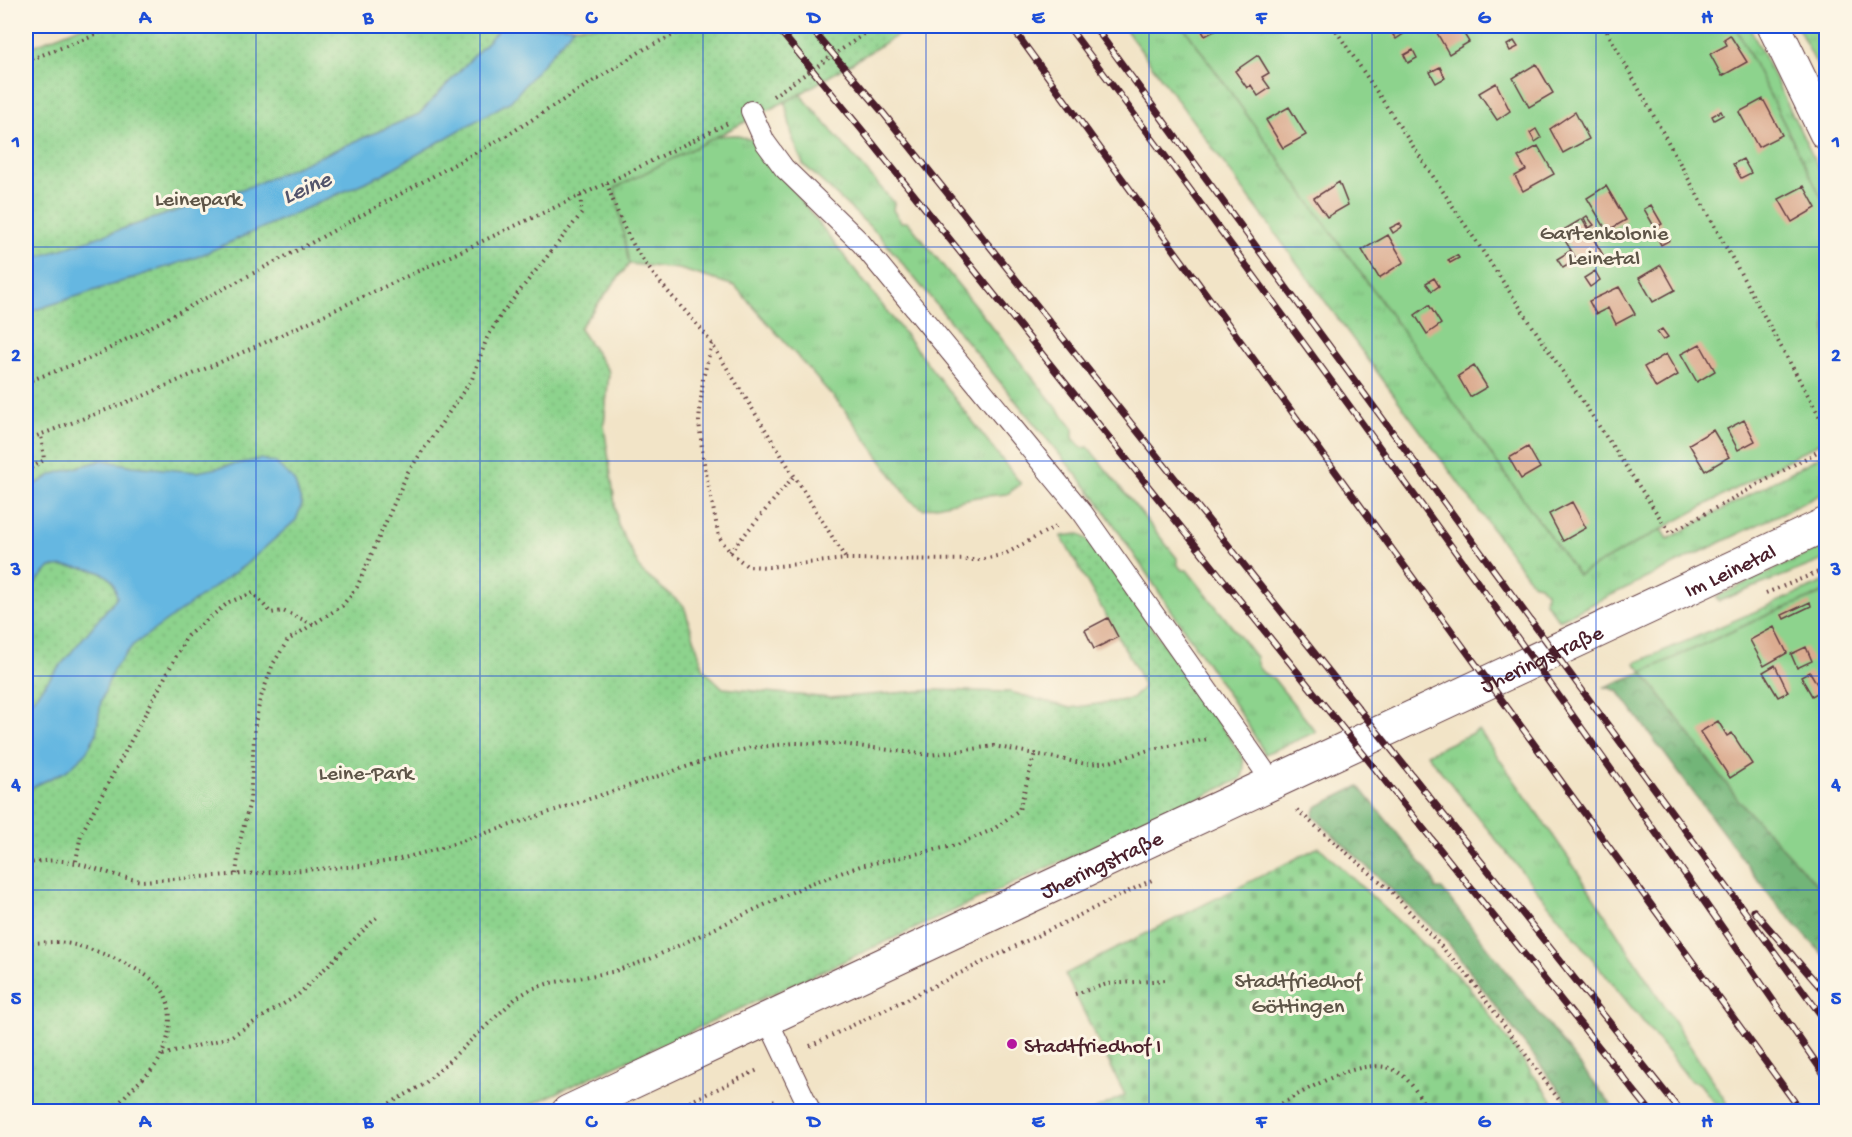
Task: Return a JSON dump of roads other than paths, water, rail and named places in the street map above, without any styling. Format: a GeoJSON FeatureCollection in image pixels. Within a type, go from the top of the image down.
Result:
{"type":"FeatureCollection","features":[{"type":"Feature","properties":{"kind":"main road"},"geometry":{"type":"LineString","coordinates":[[1774,26],[1827,133]]}},
{"type":"Feature","properties":{"kind":"main road","name":"Im Leinetal"},"geometry":{"type":"LineString","coordinates":[[1635,614],[1827,525]]}},
{"type":"Feature","properties":{"kind":"main road","name":"Jheringstraße"},"geometry":{"type":"LineString","coordinates":[[568,1112],[768,1019],[1283,794],[1635,614]]}},
{"type":"Feature","properties":{"kind":"lane"},"geometry":{"type":"LineString","coordinates":[[750,111],[765,142],[784,168],[861,243],[1082,512],[1232,728],[1283,794]]}},
{"type":"Feature","properties":{"kind":"lane"},"geometry":{"type":"LineString","coordinates":[[768,1019],[811,1112]]}},
{"type":"Feature","properties":{"kind":"water","name":"Leine"},"geometry":{"type":"Polygon","coordinates":[[[502,26],[575,26],[511,101],[381,175],[197,257],[26,313],[26,261],[251,186],[419,114],[502,26]]]}},
{"type":"Feature","properties":{"kind":"water"},"geometry":{"type":"Polygon","coordinates":[[[261,459],[276,463],[294,480],[302,504],[296,520],[245,565],[133,645],[113,670],[101,702],[96,735],[85,754],[66,771],[26,790],[26,707],[117,597],[109,577],[94,570],[65,567],[50,567],[26,593],[26,500],[31,487],[53,474],[103,460],[133,466],[197,472],[261,459]]]}},
{"type":"Feature","properties":{"kind":"railway"},"geometry":{"type":"LineString","coordinates":[[776,26],[1651,1112]]}},
{"type":"Feature","properties":{"kind":"railway"},"geometry":{"type":"LineString","coordinates":[[809,26],[884,114],[1681,1112]]}},
{"type":"Feature","properties":{"kind":"railway"},"geometry":{"type":"LineString","coordinates":[[1011,26],[1802,1112]]}},
{"type":"Feature","properties":{"kind":"railway"},"geometry":{"type":"LineString","coordinates":[[1068,26],[1452,547],[1641,811],[1826,1077]]}},
{"type":"Feature","properties":{"kind":"railway"},"geometry":{"type":"LineString","coordinates":[[1094,26],[1826,1022]]}},
{"type":"Feature","properties":{"kind":"railway"},"geometry":{"type":"LineString","coordinates":[[1754,911],[1826,994]]}},
{"type":"Feature","properties":{"kind":"place","name":"Stadtfriedhof I"},"geometry":{"type":"Point","coordinates":[1012,1044]}},
{"type":"Feature","properties":{"kind":"park label","name":"Leinepark"},"geometry":{"type":"Point","coordinates":[198,197]}},
{"type":"Feature","properties":{"kind":"park label","name":"Gartenkolonie Leinetal"},"geometry":{"type":"Point","coordinates":[1604,244]}},
{"type":"Feature","properties":{"kind":"park label","name":"Leine-Park"},"geometry":{"type":"Point","coordinates":[366,771]}},
{"type":"Feature","properties":{"kind":"park label","name":"Stadtfriedhof Göttingen"},"geometry":{"type":"Point","coordinates":[1298,992]}}]}
